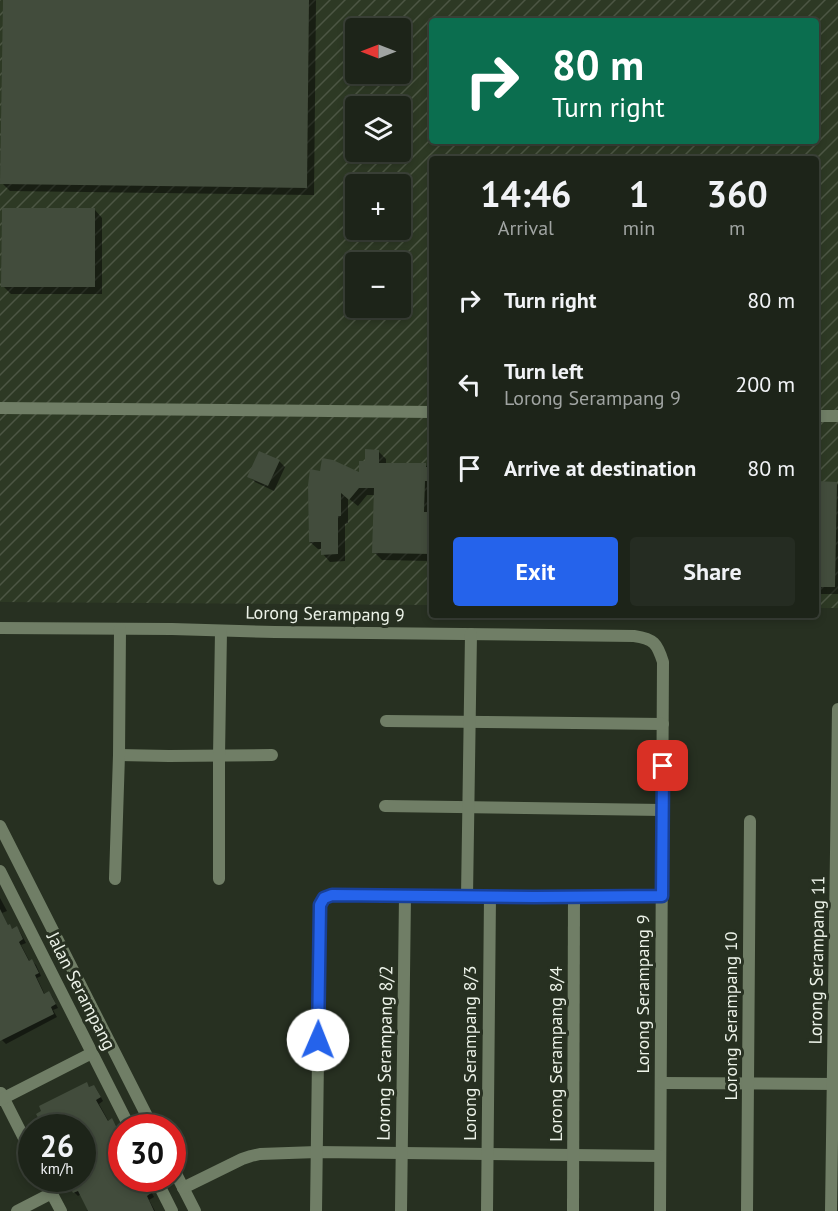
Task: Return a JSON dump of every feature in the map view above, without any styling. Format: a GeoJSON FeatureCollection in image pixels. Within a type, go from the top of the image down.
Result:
{"type":"FeatureCollection","features":[{"type":"Feature","properties":{"kind":"street"},"geometry":{"type":"LineString","coordinates":[[0,408],[429,412]]}},
{"type":"Feature","properties":{"kind":"street"},"geometry":{"type":"LineString","coordinates":[[819,416],[838,416]]}},
{"type":"Feature","properties":{"kind":"street","name":"Lorong Serampang 9"},"geometry":{"type":"LineString","coordinates":[[0,628],[634,636],[652,640],[663,662],[660,1211]]}},
{"type":"Feature","properties":{"kind":"street"},"geometry":{"type":"LineString","coordinates":[[115,879],[120,629]]}},
{"type":"Feature","properties":{"kind":"street"},"geometry":{"type":"LineString","coordinates":[[219,879],[221,631]]}},
{"type":"Feature","properties":{"kind":"street"},"geometry":{"type":"LineString","coordinates":[[467,896],[471,634]]}},
{"type":"Feature","properties":{"kind":"street","name":"Lorong Serampang 11"},"geometry":{"type":"LineString","coordinates":[[831,1211],[836,1084],[838,709]]}},
{"type":"Feature","properties":{"kind":"street"},"geometry":{"type":"LineString","coordinates":[[386,721],[663,724]]}},
{"type":"Feature","properties":{"kind":"street"},"geometry":{"type":"LineString","coordinates":[[119,755],[272,755]]}},
{"type":"Feature","properties":{"kind":"street"},"geometry":{"type":"LineString","coordinates":[[385,806],[662,810]]}},
{"type":"Feature","properties":{"kind":"street","name":"Lorong Serampang 10"},"geometry":{"type":"LineString","coordinates":[[747,1211],[750,821]]}},
{"type":"Feature","properties":{"kind":"street"},"geometry":{"type":"LineString","coordinates":[[0,826],[146,1114]]}},
{"type":"Feature","properties":{"kind":"street","name":"Jalan Serampang"},"geometry":{"type":"LineString","coordinates":[[0,871],[123,1114]]}},
{"type":"Feature","properties":{"kind":"street"},"geometry":{"type":"LineString","coordinates":[[316,1211],[320,905],[324,898],[332,895],[662,896]]}},
{"type":"Feature","properties":{"kind":"street","name":"Lorong Serampang 8/2"},"geometry":{"type":"LineString","coordinates":[[402,1211],[405,896]]}},
{"type":"Feature","properties":{"kind":"street","name":"Lorong Serampang 8/3"},"geometry":{"type":"LineString","coordinates":[[487,1211],[490,896]]}},
{"type":"Feature","properties":{"kind":"street","name":"Lorong Serampang 8/4"},"geometry":{"type":"LineString","coordinates":[[573,1211],[574,897]]}},
{"type":"Feature","properties":{"kind":"street"},"geometry":{"type":"LineString","coordinates":[[18,1128],[1,1097],[92,1053]]}},
{"type":"Feature","properties":{"kind":"street"},"geometry":{"type":"LineString","coordinates":[[661,1083],[836,1084]]}},
{"type":"Feature","properties":{"kind":"street"},"geometry":{"type":"LineString","coordinates":[[186,1187],[242,1159],[260,1154],[317,1152],[660,1156]]}},
{"type":"Feature","properties":{"kind":"street"},"geometry":{"type":"LineString","coordinates":[[162,1192],[172,1211]]}},
{"type":"Feature","properties":{"kind":"street"},"geometry":{"type":"LineString","coordinates":[[185,1192],[195,1211]]}},
{"type":"Feature","properties":{"kind":"street"},"geometry":{"type":"LineString","coordinates":[[17,1211],[52,1193],[61,1211]]}},
{"type":"Feature","properties":{"kind":"shaded area"},"geometry":{"type":"Polygon","coordinates":[[[0,0],[838,0],[838,608],[819,608],[819,156],[429,156],[429,605],[0,602],[0,0]]]}},
{"type":"Feature","properties":{"kind":"building"},"geometry":{"type":"Polygon","coordinates":[[[3,0],[309,0],[307,188],[0,184],[3,0]]]}},
{"type":"Feature","properties":{"kind":"building"},"geometry":{"type":"Polygon","coordinates":[[[2,208],[95,208],[95,287],[1,287],[2,208]]]}},
{"type":"Feature","properties":{"kind":"building"},"geometry":{"type":"Polygon","coordinates":[[[365,449],[379,450],[379,463],[426,463],[426,467],[429,467],[429,481],[425,481],[424,512],[429,512],[429,554],[372,553],[374,488],[359,488],[349,500],[341,493],[341,516],[338,516],[338,554],[321,555],[321,542],[309,542],[310,469],[320,471],[322,458],[333,460],[359,472],[359,461],[365,461],[365,449]]]}},
{"type":"Feature","properties":{"kind":"building"},"geometry":{"type":"Polygon","coordinates":[[[259,451],[280,460],[268,486],[247,477],[259,451]]]}},
{"type":"Feature","properties":{"kind":"building"},"geometry":{"type":"Polygon","coordinates":[[[819,481],[837,482],[835,587],[819,587],[819,481]]]}},
{"type":"Feature","properties":{"kind":"building"},"geometry":{"type":"Polygon","coordinates":[[[0,909],[12,929],[17,926],[23,939],[19,942],[29,961],[32,959],[39,973],[35,975],[44,994],[49,991],[56,1004],[51,1007],[54,1014],[0,1041],[0,909]]]}},
{"type":"Feature","properties":{"kind":"building"},"geometry":{"type":"Polygon","coordinates":[[[87,1082],[89,1087],[94,1085],[101,1097],[96,1100],[108,1121],[108,1192],[150,1192],[147,1196],[154,1211],[88,1211],[78,1192],[96,1192],[96,1114],[36,1114],[41,1111],[39,1106],[87,1082]]]}},
{"type":"Feature","properties":{"kind":"route"},"geometry":{"type":"LineString","coordinates":[[318,1040],[320,905],[324,898],[332,895],[662,896],[663,766]]}}]}
